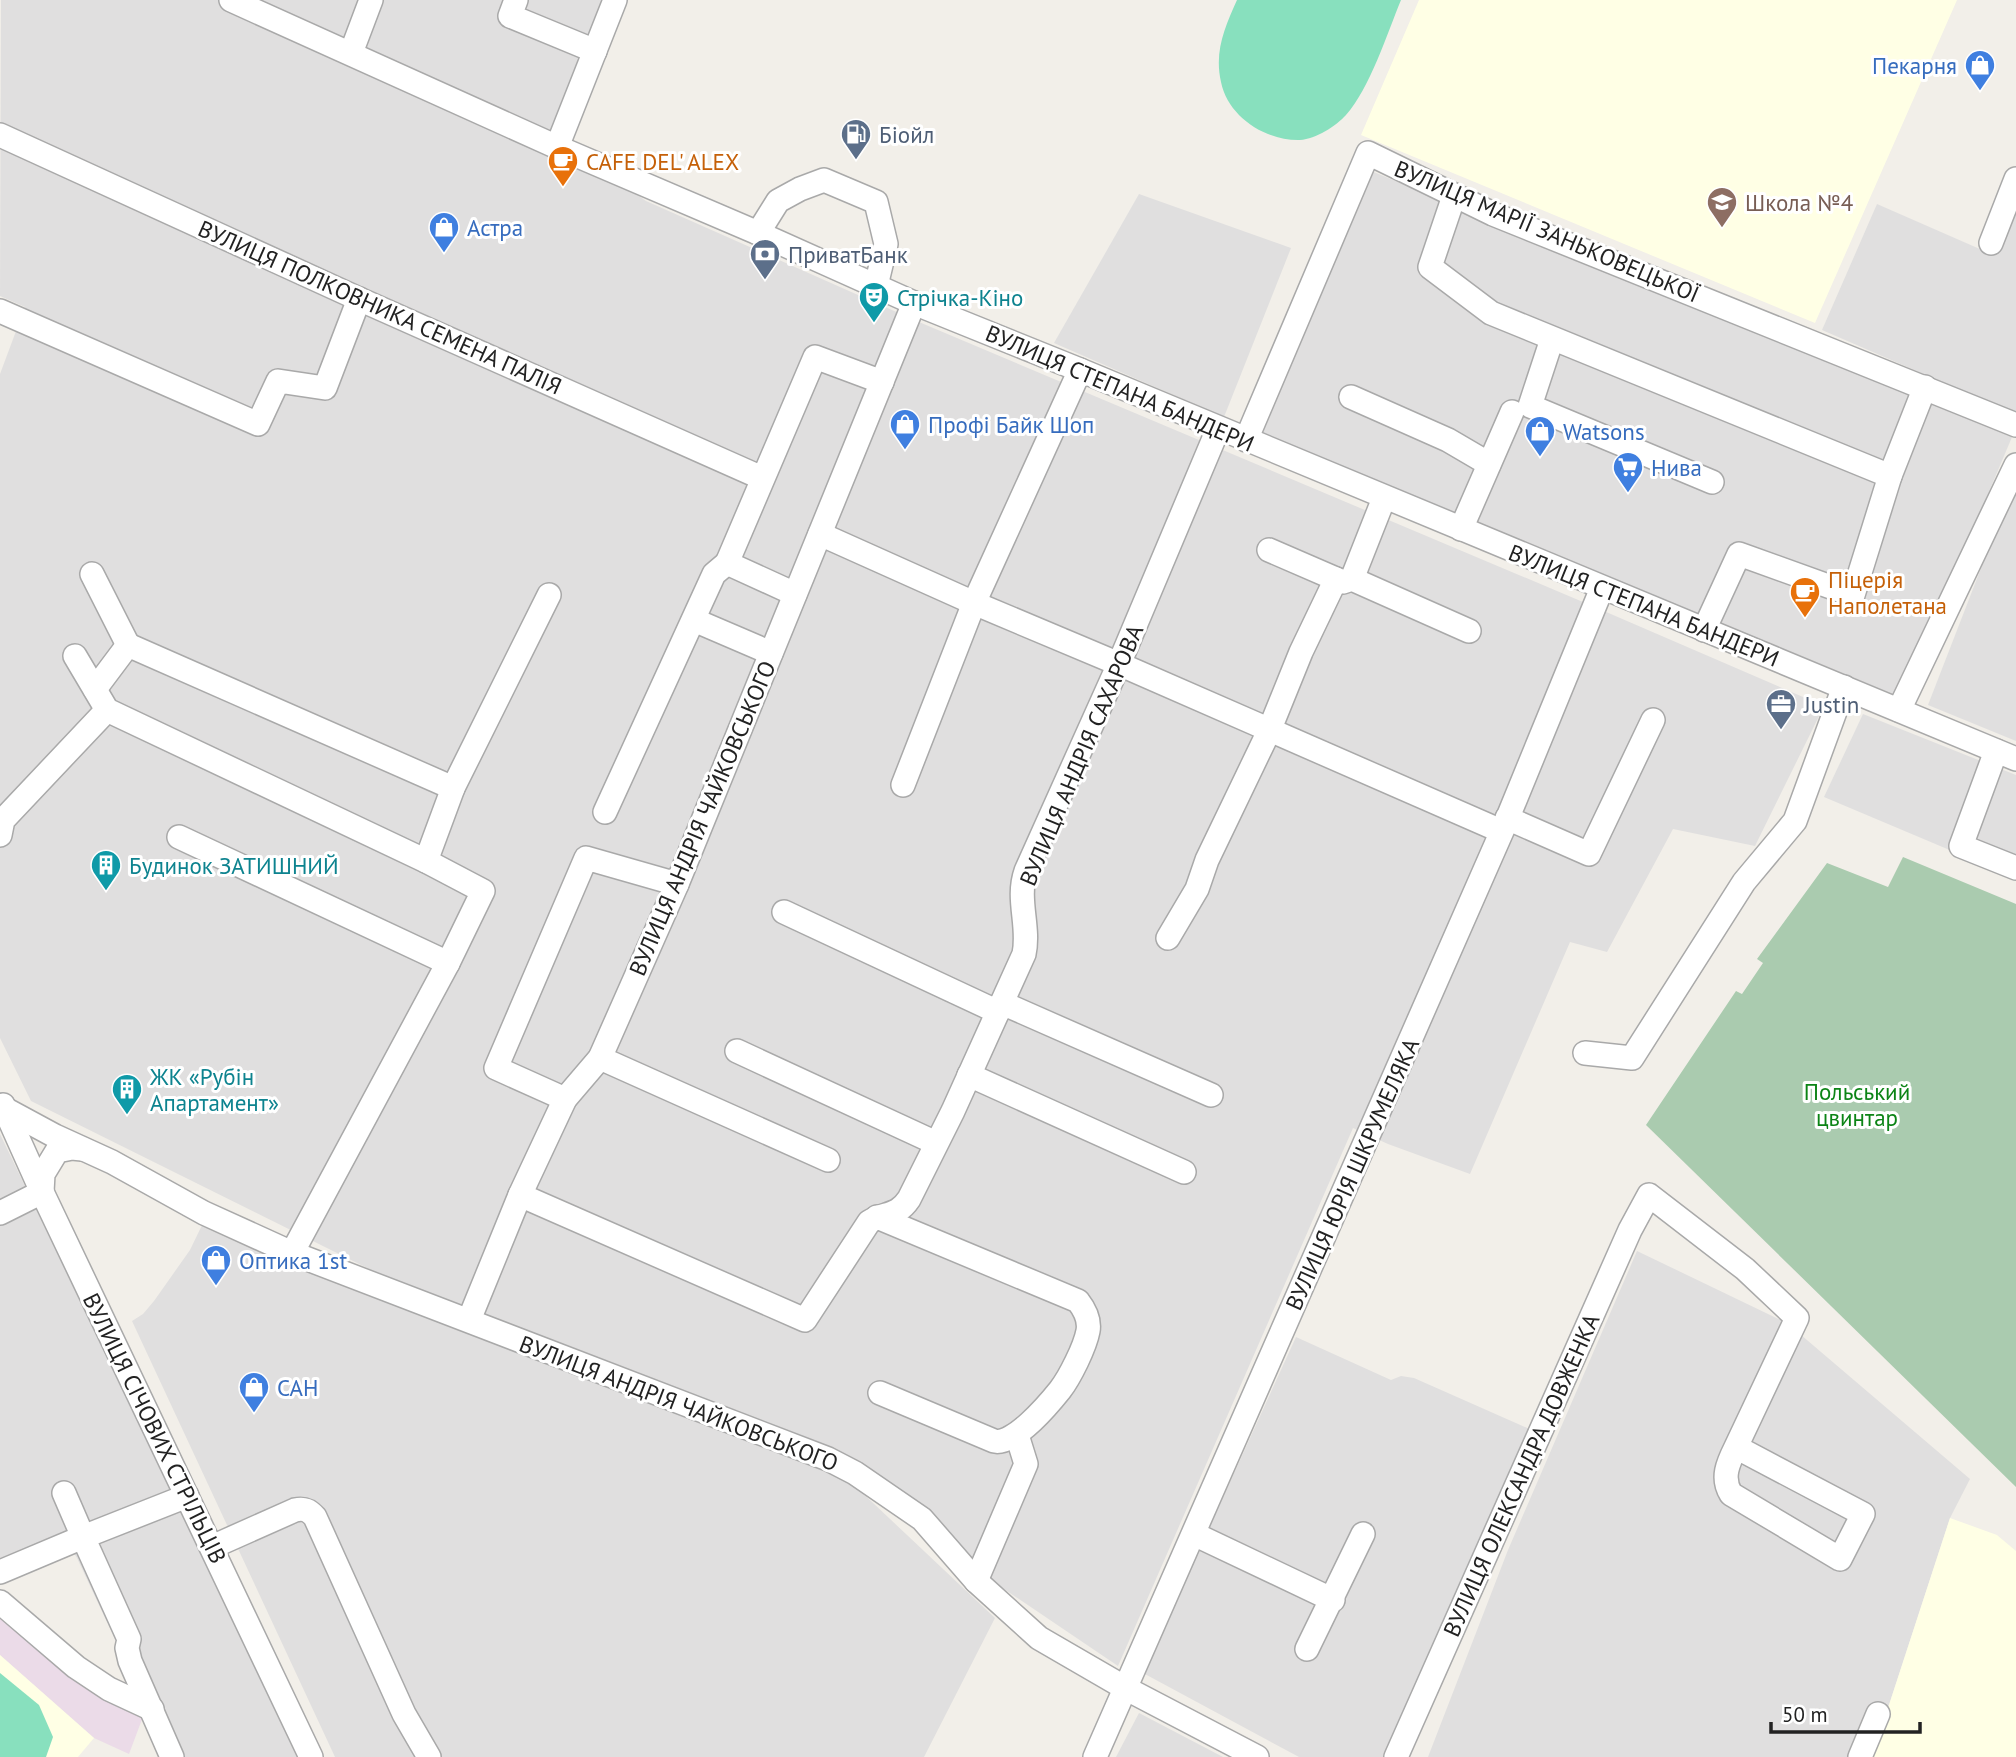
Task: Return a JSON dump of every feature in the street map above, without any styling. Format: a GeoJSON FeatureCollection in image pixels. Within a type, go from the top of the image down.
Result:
{"type":"FeatureCollection","features":[{"type":"Feature","properties":{"kind":"street","name":"ВУЛИЦЯ СТЕПАНА БАНДЕРИ"},"geometry":{"type":"LineString","coordinates":[[231,0],[556,147],[914,303],[2006,755]]}},
{"type":"Feature","properties":{"kind":"street"},"geometry":{"type":"LineString","coordinates":[[351,53],[371,0]]}},
{"type":"Feature","properties":{"kind":"street"},"geometry":{"type":"LineString","coordinates":[[516,0],[510,16],[595,51]]}},
{"type":"Feature","properties":{"kind":"street"},"geometry":{"type":"LineString","coordinates":[[556,147],[615,0]]}},
{"type":"Feature","properties":{"kind":"street","name":"ВУЛИЦЯ ПОЛКОВНИКА СЕМЕНА ПАЛІЯ"},"geometry":{"type":"LineString","coordinates":[[0,135],[359,299],[762,478]]}},
{"type":"Feature","properties":{"kind":"street","name":"ВУЛИЦЯ МАРІЇ ЗАНЬКОВЕЦЬКОЇ"},"geometry":{"type":"LineString","coordinates":[[1246,440],[1368,153],[1454,196],[2016,425]]}},
{"type":"Feature","properties":{"kind":"street"},"geometry":{"type":"LineString","coordinates":[[1992,243],[2016,179]]}},
{"type":"Feature","properties":{"kind":"street"},"geometry":{"type":"LineString","coordinates":[[758,233],[778,201],[824,180],[876,202],[886,244],[876,286]]}},
{"type":"Feature","properties":{"kind":"street"},"geometry":{"type":"LineString","coordinates":[[1454,196],[1430,267],[1492,313],[1890,476]]}},
{"type":"Feature","properties":{"kind":"street"},"geometry":{"type":"LineString","coordinates":[[0,311],[258,424],[278,381],[325,388],[359,299]]}},
{"type":"Feature","properties":{"kind":"street","name":"ВУЛИЦЯ АНДРІЯ ЧАЙКОВСЬКОГО"},"geometry":{"type":"LineString","coordinates":[[469,1321],[520,1195],[565,1100],[600,1058],[677,884],[914,303]]}},
{"type":"Feature","properties":{"kind":"street"},"geometry":{"type":"LineString","coordinates":[[1552,339],[1530,406],[1712,482]]}},
{"type":"Feature","properties":{"kind":"street"},"geometry":{"type":"LineString","coordinates":[[606,812],[715,574],[727,563],[815,356],[881,382]]}},
{"type":"Feature","properties":{"kind":"street"},"geometry":{"type":"LineString","coordinates":[[903,785],[974,603],[1080,370]]}},
{"type":"Feature","properties":{"kind":"street"},"geometry":{"type":"LineString","coordinates":[[1704,630],[1739,554],[1853,595],[1890,476],[1925,387]]}},
{"type":"Feature","properties":{"kind":"street"},"geometry":{"type":"LineString","coordinates":[[1351,397],[1448,440],[1489,464]]}},
{"type":"Feature","properties":{"kind":"street"},"geometry":{"type":"LineString","coordinates":[[1461,529],[1512,412]]}},
{"type":"Feature","properties":{"kind":"street","name":"ВУЛИЦЯ АНДРІЯ САХАРОВА"},"geometry":{"type":"LineString","coordinates":[[520,1195],[805,1320],[869,1223],[877,1217],[902,1210],[969,1075],[1025,948],[1021,896],[1023,881],[1119,664],[1218,429]]}},
{"type":"Feature","properties":{"kind":"street"},"geometry":{"type":"LineString","coordinates":[[1899,710],[2014,475]]}},
{"type":"Feature","properties":{"kind":"street"},"geometry":{"type":"LineString","coordinates":[[1168,938],[1197,889],[1207,860],[1269,731],[1301,652],[1344,579],[1384,498]]}},
{"type":"Feature","properties":{"kind":"street"},"geometry":{"type":"LineString","coordinates":[[820,534],[1269,731],[1504,824],[1589,853],[1653,720]]}},
{"type":"Feature","properties":{"kind":"street"},"geometry":{"type":"LineString","coordinates":[[1269,550],[1469,631]]}},
{"type":"Feature","properties":{"kind":"street"},"geometry":{"type":"LineString","coordinates":[[727,563],[796,594]]}},
{"type":"Feature","properties":{"kind":"street"},"geometry":{"type":"LineString","coordinates":[[92,574],[128,645],[453,788]]}},
{"type":"Feature","properties":{"kind":"street","name":"ВУЛИЦЯ ЮРІЯ ШКРУМЕЛЯКА"},"geometry":{"type":"LineString","coordinates":[[1095,1757],[1504,824],[1602,588]]}},
{"type":"Feature","properties":{"kind":"street"},"geometry":{"type":"LineString","coordinates":[[426,862],[453,788],[549,595]]}},
{"type":"Feature","properties":{"kind":"street"},"geometry":{"type":"LineString","coordinates":[[694,620],[771,653]]}},
{"type":"Feature","properties":{"kind":"street"},"geometry":{"type":"LineString","coordinates":[[95,689],[128,645]]}},
{"type":"Feature","properties":{"kind":"street"},"geometry":{"type":"LineString","coordinates":[[75,656],[107,710],[483,891],[448,963],[292,1253]]}},
{"type":"Feature","properties":{"kind":"street"},"geometry":{"type":"LineString","coordinates":[[1585,1054],[1632,1058],[1744,882],[1795,821],[1844,687]]}},
{"type":"Feature","properties":{"kind":"street"},"geometry":{"type":"LineString","coordinates":[[1,823],[107,710]]}},
{"type":"Feature","properties":{"kind":"street"},"geometry":{"type":"LineString","coordinates":[[2006,755],[1961,846],[2016,868]]}},
{"type":"Feature","properties":{"kind":"street"},"geometry":{"type":"LineString","coordinates":[[179,837],[448,963]]}},
{"type":"Feature","properties":{"kind":"street"},"geometry":{"type":"LineString","coordinates":[[565,1100],[496,1068],[586,858],[677,884]]}},
{"type":"Feature","properties":{"kind":"street"},"geometry":{"type":"LineString","coordinates":[[784,912],[1000,1007],[1211,1095]]}},
{"type":"Feature","properties":{"kind":"street"},"geometry":{"type":"LineString","coordinates":[[737,1051],[936,1143]]}},
{"type":"Feature","properties":{"kind":"street"},"geometry":{"type":"LineString","coordinates":[[600,1058],[828,1160]]}},
{"type":"Feature","properties":{"kind":"street"},"geometry":{"type":"LineString","coordinates":[[969,1075],[1184,1172]]}},
{"type":"Feature","properties":{"kind":"street","name":"ВУЛИЦЯ АНДРІЯ ЧАЙКОВСЬКОГО"},"geometry":{"type":"LineString","coordinates":[[2,1104],[204,1213],[292,1253],[837,1463],[922,1519],[952,1557],[1039,1638],[1127,1689],[1257,1757]]}},
{"type":"Feature","properties":{"kind":"street","name":"ВУЛИЦЯ СІЧОВИХ СТРІЛЬЦІВ"},"geometry":{"type":"LineString","coordinates":[[2,1104],[41,1192],[312,1757]]}},
{"type":"Feature","properties":{"kind":"street"},"geometry":{"type":"LineString","coordinates":[[0,1213],[41,1192],[43,1174],[52,1156],[62,1149],[82,1149]]}},
{"type":"Feature","properties":{"kind":"street","name":"ВУЛИЦЯ ОЛЕКСАНДРА ДОВЖЕНКА"},"geometry":{"type":"LineString","coordinates":[[1396,1757],[1630,1230],[1649,1195],[1745,1269],[1797,1318],[1736,1447]]}},
{"type":"Feature","properties":{"kind":"street"},"geometry":{"type":"LineString","coordinates":[[877,1217],[1078,1301],[1085,1309],[1088,1331],[1074,1366],[1060,1390],[1017,1435],[998,1442],[880,1393]]}},
{"type":"Feature","properties":{"kind":"street"},"geometry":{"type":"LineString","coordinates":[[976,1581],[1026,1464],[1017,1435]]}},
{"type":"Feature","properties":{"kind":"street"},"geometry":{"type":"LineString","coordinates":[[1736,1447],[1863,1514],[1840,1559],[1731,1494],[1725,1481],[1736,1447]]}},
{"type":"Feature","properties":{"kind":"street"},"geometry":{"type":"LineString","coordinates":[[64,1493],[129,1639],[127,1653],[172,1757]]}},
{"type":"Feature","properties":{"kind":"street"},"geometry":{"type":"LineString","coordinates":[[0,1572],[187,1496]]}},
{"type":"Feature","properties":{"kind":"street"},"geometry":{"type":"LineString","coordinates":[[212,1547],[295,1510],[303,1508],[310,1511],[404,1714],[429,1757]]}},
{"type":"Feature","properties":{"kind":"street"},"geometry":{"type":"LineString","coordinates":[[1194,1534],[1333,1600]]}},
{"type":"Feature","properties":{"kind":"street"},"geometry":{"type":"LineString","coordinates":[[1307,1649],[1363,1534]]}},
{"type":"Feature","properties":{"kind":"street"},"geometry":{"type":"LineString","coordinates":[[0,1602],[76,1667],[109,1689],[152,1709]]}},
{"type":"Feature","properties":{"kind":"street"},"geometry":{"type":"LineString","coordinates":[[1860,1757],[1878,1714]]}},
{"type":"Feature","properties":{"kind":"shaded area"},"geometry":{"type":"Polygon","coordinates":[[[1,0],[602,0],[550,132],[646,201],[919,322],[1824,706],[1755,846],[1673,829],[1607,952],[1570,942],[1470,1174],[1353,1128],[1118,1666],[973,1568],[881,1486],[488,1328],[31,1101],[0,1038],[0,374],[25,307],[0,296],[1,0]]]}},
{"type":"Feature","properties":{"kind":"shaded area","name":"Школа №4"},"geometry":{"type":"Polygon","coordinates":[[[1419,0],[1957,0],[1815,323],[1361,135],[1419,0]]]}},
{"type":"Feature","properties":{"kind":"shaded area"},"geometry":{"type":"Polygon","coordinates":[[[1369,170],[2012,437],[1902,698],[1260,432],[1369,170]]]}},
{"type":"Feature","properties":{"kind":"shaded area"},"geometry":{"type":"Polygon","coordinates":[[[2016,191],[2016,414],[1822,330],[1877,204],[1989,253],[2016,191]]]}},
{"type":"Feature","properties":{"kind":"shaded area"},"geometry":{"type":"Polygon","coordinates":[[[1139,194],[1291,248],[1224,417],[1054,343],[1139,194]]]}},
{"type":"Feature","properties":{"kind":"shaded area"},"geometry":{"type":"Polygon","coordinates":[[[2016,478],[2016,741],[1928,705],[2016,478]]]}},
{"type":"Feature","properties":{"kind":"shaded area"},"geometry":{"type":"Polygon","coordinates":[[[1863,714],[2016,775],[2016,878],[1824,797],[1863,714]]]}},
{"type":"Feature","properties":{"kind":"shaded area"},"geometry":{"type":"Polygon","coordinates":[[[0,1134],[297,1757],[170,1757],[77,1558],[61,1533],[0,1563],[0,1134]]]}},
{"type":"Feature","properties":{"kind":"shaded area"},"geometry":{"type":"Polygon","coordinates":[[[204,1221],[725,1427],[854,1485],[995,1618],[924,1757],[335,1757],[132,1321],[143,1314],[154,1301],[190,1250],[204,1221]]]}},
{"type":"Feature","properties":{"kind":"shaded area"},"geometry":{"type":"Polygon","coordinates":[[[1637,1251],[1787,1323],[1970,1479],[1950,1518],[1872,1757],[1428,1757],[1508,1550],[1637,1251]]]}},
{"type":"Feature","properties":{"kind":"shaded area"},"geometry":{"type":"Polygon","coordinates":[[[1296,1337],[1391,1380],[1401,1376],[1414,1378],[1534,1431],[1387,1757],[1299,1757],[1143,1673],[1296,1337]]]}},
{"type":"Feature","properties":{"kind":"shaded area"},"geometry":{"type":"Polygon","coordinates":[[[1950,1518],[1997,1535],[2016,1551],[2016,1757],[1872,1757],[1950,1518]]]}},
{"type":"Feature","properties":{"kind":"shaded area"},"geometry":{"type":"Polygon","coordinates":[[[0,1607],[144,1714],[129,1754],[94,1738],[0,1655],[0,1607]]]}},
{"type":"Feature","properties":{"kind":"shaded area"},"geometry":{"type":"Polygon","coordinates":[[[0,1655],[94,1738],[78,1757],[0,1757],[0,1655]]]}},
{"type":"Feature","properties":{"kind":"shaded area"},"geometry":{"type":"Polygon","coordinates":[[[1139,1713],[1223,1757],[1116,1757],[1139,1713]]]}},
{"type":"Feature","properties":{"kind":"green space"},"geometry":{"type":"Polygon","coordinates":[[[1237,0],[1401,0],[1377,60],[1355,104],[1346,115],[1319,135],[1300,140],[1274,136],[1250,125],[1225,95],[1219,71],[1220,50],[1237,0]]]}},
{"type":"Feature","properties":{"kind":"green space","name":"Польський цвинтар"},"geometry":{"type":"Polygon","coordinates":[[[1903,857],[2016,904],[2016,1487],[1646,1125],[1736,991],[1742,994],[1763,963],[1757,959],[1827,863],[1888,887],[1903,857]]]}},
{"type":"Feature","properties":{"kind":"green space"},"geometry":{"type":"Polygon","coordinates":[[[0,1673],[39,1705],[53,1737],[46,1757],[0,1757],[0,1673]]]}},
{"type":"Feature","properties":{"kind":"place","name":"Пекарня"},"geometry":{"type":"Point","coordinates":[1980,92]}},
{"type":"Feature","properties":{"kind":"place","name":"Біойл"},"geometry":{"type":"Point","coordinates":[856,161]}},
{"type":"Feature","properties":{"kind":"place","name":"CAFE DEL' ALEX"},"geometry":{"type":"Point","coordinates":[563,188]}},
{"type":"Feature","properties":{"kind":"place","name":"Школа №4"},"geometry":{"type":"Point","coordinates":[1722,229]}},
{"type":"Feature","properties":{"kind":"place","name":"Астра"},"geometry":{"type":"Point","coordinates":[444,254]}},
{"type":"Feature","properties":{"kind":"place","name":"ПриватБанк"},"geometry":{"type":"Point","coordinates":[765,281]}},
{"type":"Feature","properties":{"kind":"place","name":"Стрічка-Кіно"},"geometry":{"type":"Point","coordinates":[874,324]}},
{"type":"Feature","properties":{"kind":"place","name":"Профі Байк Шоп"},"geometry":{"type":"Point","coordinates":[905,451]}},
{"type":"Feature","properties":{"kind":"place","name":"Watsons"},"geometry":{"type":"Point","coordinates":[1540,458]}},
{"type":"Feature","properties":{"kind":"place","name":"Нива"},"geometry":{"type":"Point","coordinates":[1628,494]}},
{"type":"Feature","properties":{"kind":"place","name":"Піцерія Наполетана"},"geometry":{"type":"Point","coordinates":[1805,619]}},
{"type":"Feature","properties":{"kind":"place","name":"Justin"},"geometry":{"type":"Point","coordinates":[1781,731]}},
{"type":"Feature","properties":{"kind":"place","name":"Будинок ЗАТИШНИЙ"},"geometry":{"type":"Point","coordinates":[106,892]}},
{"type":"Feature","properties":{"kind":"place","name":"ЖК «Рубін Апартамент»"},"geometry":{"type":"Point","coordinates":[127,1116]}},
{"type":"Feature","properties":{"kind":"place","name":"Оптика 1st"},"geometry":{"type":"Point","coordinates":[216,1287]}},
{"type":"Feature","properties":{"kind":"place","name":"САН"},"geometry":{"type":"Point","coordinates":[254,1414]}}]}
